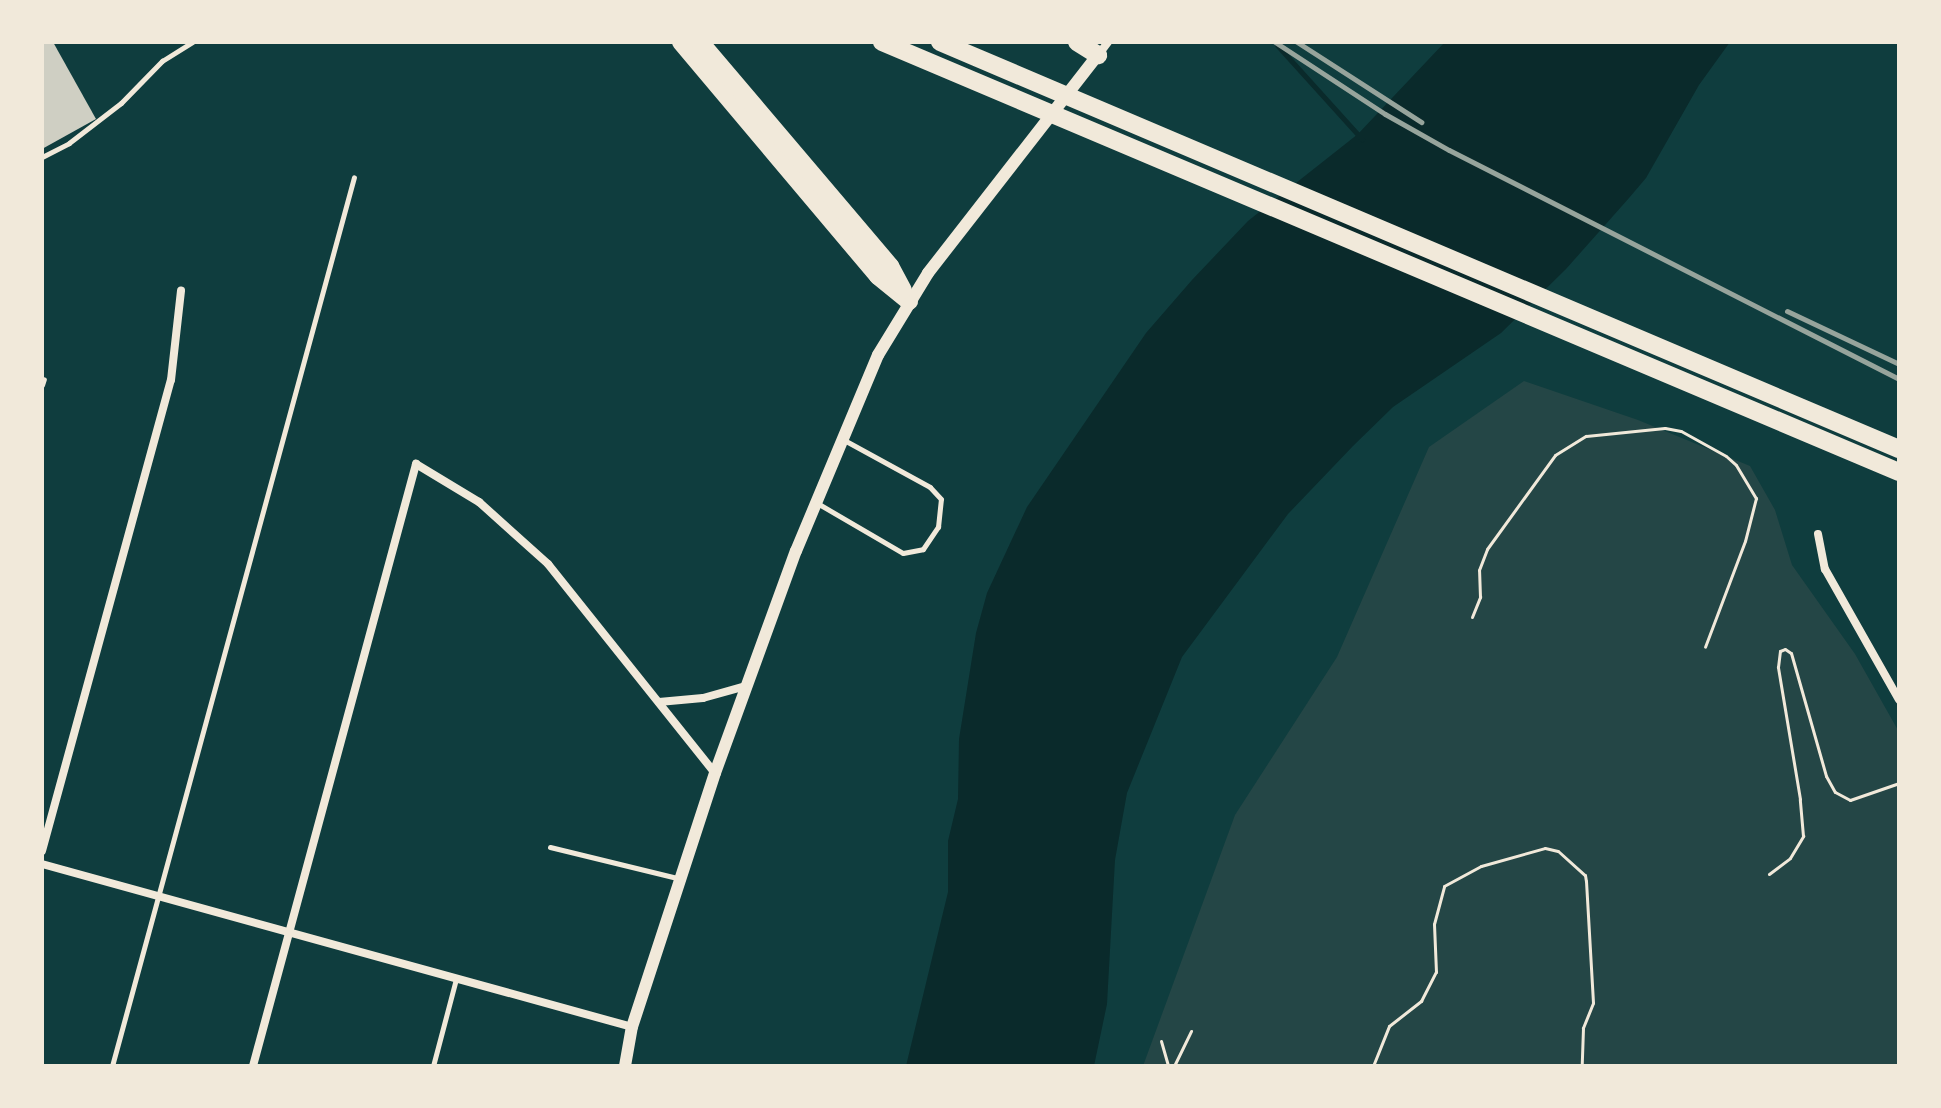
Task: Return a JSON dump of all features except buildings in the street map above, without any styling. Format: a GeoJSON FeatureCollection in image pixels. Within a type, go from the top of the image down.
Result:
{"type":"FeatureCollection","features":[{"type":"Feature","properties":{"kind":"highway"},"geometry":{"type":"LineString","coordinates":[[681,42],[878,276],[909,301]]}},
{"type":"Feature","properties":{"kind":"highway"},"geometry":{"type":"LineString","coordinates":[[700,42],[890,266],[909,301]]}},
{"type":"Feature","properties":{"kind":"highway"},"geometry":{"type":"LineString","coordinates":[[882,42],[1899,472]]}},
{"type":"Feature","properties":{"kind":"highway"},"geometry":{"type":"LineString","coordinates":[[940,42],[1899,449]]}},
{"type":"Feature","properties":{"kind":"highway"},"geometry":{"type":"LineString","coordinates":[[1077,42],[1098,46]]}},
{"type":"Feature","properties":{"kind":"street"},"geometry":{"type":"LineString","coordinates":[[625,1066],[632,1027],[715,773],[816,502],[878,355],[909,301],[1098,46]]}},
{"type":"Feature","properties":{"kind":"street"},"geometry":{"type":"LineString","coordinates":[[42,851],[171,380],[181,291]]}},
{"type":"Feature","properties":{"kind":"street"},"geometry":{"type":"LineString","coordinates":[[253,1066],[416,464],[479,502],[548,564],[715,773]]}},
{"type":"Feature","properties":{"kind":"street"},"geometry":{"type":"LineString","coordinates":[[1818,534],[1825,569],[1899,700]]}},
{"type":"Feature","properties":{"kind":"street"},"geometry":{"type":"LineString","coordinates":[[659,702],[703,698],[746,686]]}},
{"type":"Feature","properties":{"kind":"street"},"geometry":{"type":"LineString","coordinates":[[42,864],[632,1027]]}},
{"type":"Feature","properties":{"kind":"lane"},"geometry":{"type":"LineString","coordinates":[[42,157],[69,143],[121,103],[162,61],[192,42]]}},
{"type":"Feature","properties":{"kind":"lane"},"geometry":{"type":"LineString","coordinates":[[112,1066],[354,177]]}},
{"type":"Feature","properties":{"kind":"lane"},"geometry":{"type":"LineString","coordinates":[[816,502],[903,553],[923,549],[938,527],[941,499],[930,487],[842,439]]}},
{"type":"Feature","properties":{"kind":"lane"},"geometry":{"type":"LineString","coordinates":[[550,847],[682,880]]}},
{"type":"Feature","properties":{"kind":"lane"},"geometry":{"type":"LineString","coordinates":[[433,1066],[456,979]]}},
{"type":"Feature","properties":{"kind":"path"},"geometry":{"type":"LineString","coordinates":[[1472,617],[1480,597],[1479,570],[1487,549],[1555,455],[1586,436],[1665,428],[1681,431],[1726,456],[1736,465],[1756,498],[1745,541],[1705,647]]}},
{"type":"Feature","properties":{"kind":"path"},"geometry":{"type":"LineString","coordinates":[[1769,874],[1790,858],[1803,836],[1800,799],[1778,667],[1780,651],[1785,649],[1791,653],[1826,776],[1835,792],[1850,800],[1899,783]]}},
{"type":"Feature","properties":{"kind":"path"},"geometry":{"type":"LineString","coordinates":[[1373,1066],[1389,1026],[1421,1001],[1434,977],[1434,924],[1444,886],[1481,866],[1545,848],[1558,851],[1585,875],[1593,1003],[1583,1028],[1582,1066]]}},
{"type":"Feature","properties":{"kind":"path"},"geometry":{"type":"LineString","coordinates":[[1171,1066],[1191,1031]]}},
{"type":"Feature","properties":{"kind":"path"},"geometry":{"type":"LineString","coordinates":[[1161,1041],[1171,1066]]}},
{"type":"Feature","properties":{"kind":"shaded area"},"geometry":{"type":"Polygon","coordinates":[[[1445,42],[1730,42],[1699,85],[1646,178],[1566,269],[1501,333],[1393,407],[1353,446],[1288,514],[1182,657],[1127,793],[1115,860],[1107,1004],[1094,1066],[906,1066],[948,892],[948,841],[958,799],[959,739],[976,633],[987,593],[1027,507],[1146,333],[1192,280],[1248,221],[1358,134],[1445,42]]]}},
{"type":"Feature","properties":{"kind":"shaded area"},"geometry":{"type":"Polygon","coordinates":[[[1524,381],[1638,420],[1750,466],[1775,510],[1792,565],[1855,654],[1899,732],[1899,1066],[1143,1066],[1235,815],[1337,657],[1429,447],[1524,381]]]}},
{"type":"Feature","properties":{"kind":"waterway"},"geometry":{"type":"LineString","coordinates":[[1277,45],[1362,139]]}},
{"type":"Feature","properties":{"kind":"railway"},"geometry":{"type":"LineString","coordinates":[[1275,42],[1385,114],[1449,150],[1899,379]]}},
{"type":"Feature","properties":{"kind":"railway"},"geometry":{"type":"LineString","coordinates":[[1297,42],[1421,122]]}},
{"type":"Feature","properties":{"kind":"railway"},"geometry":{"type":"LineString","coordinates":[[1787,311],[1899,364]]}}]}
